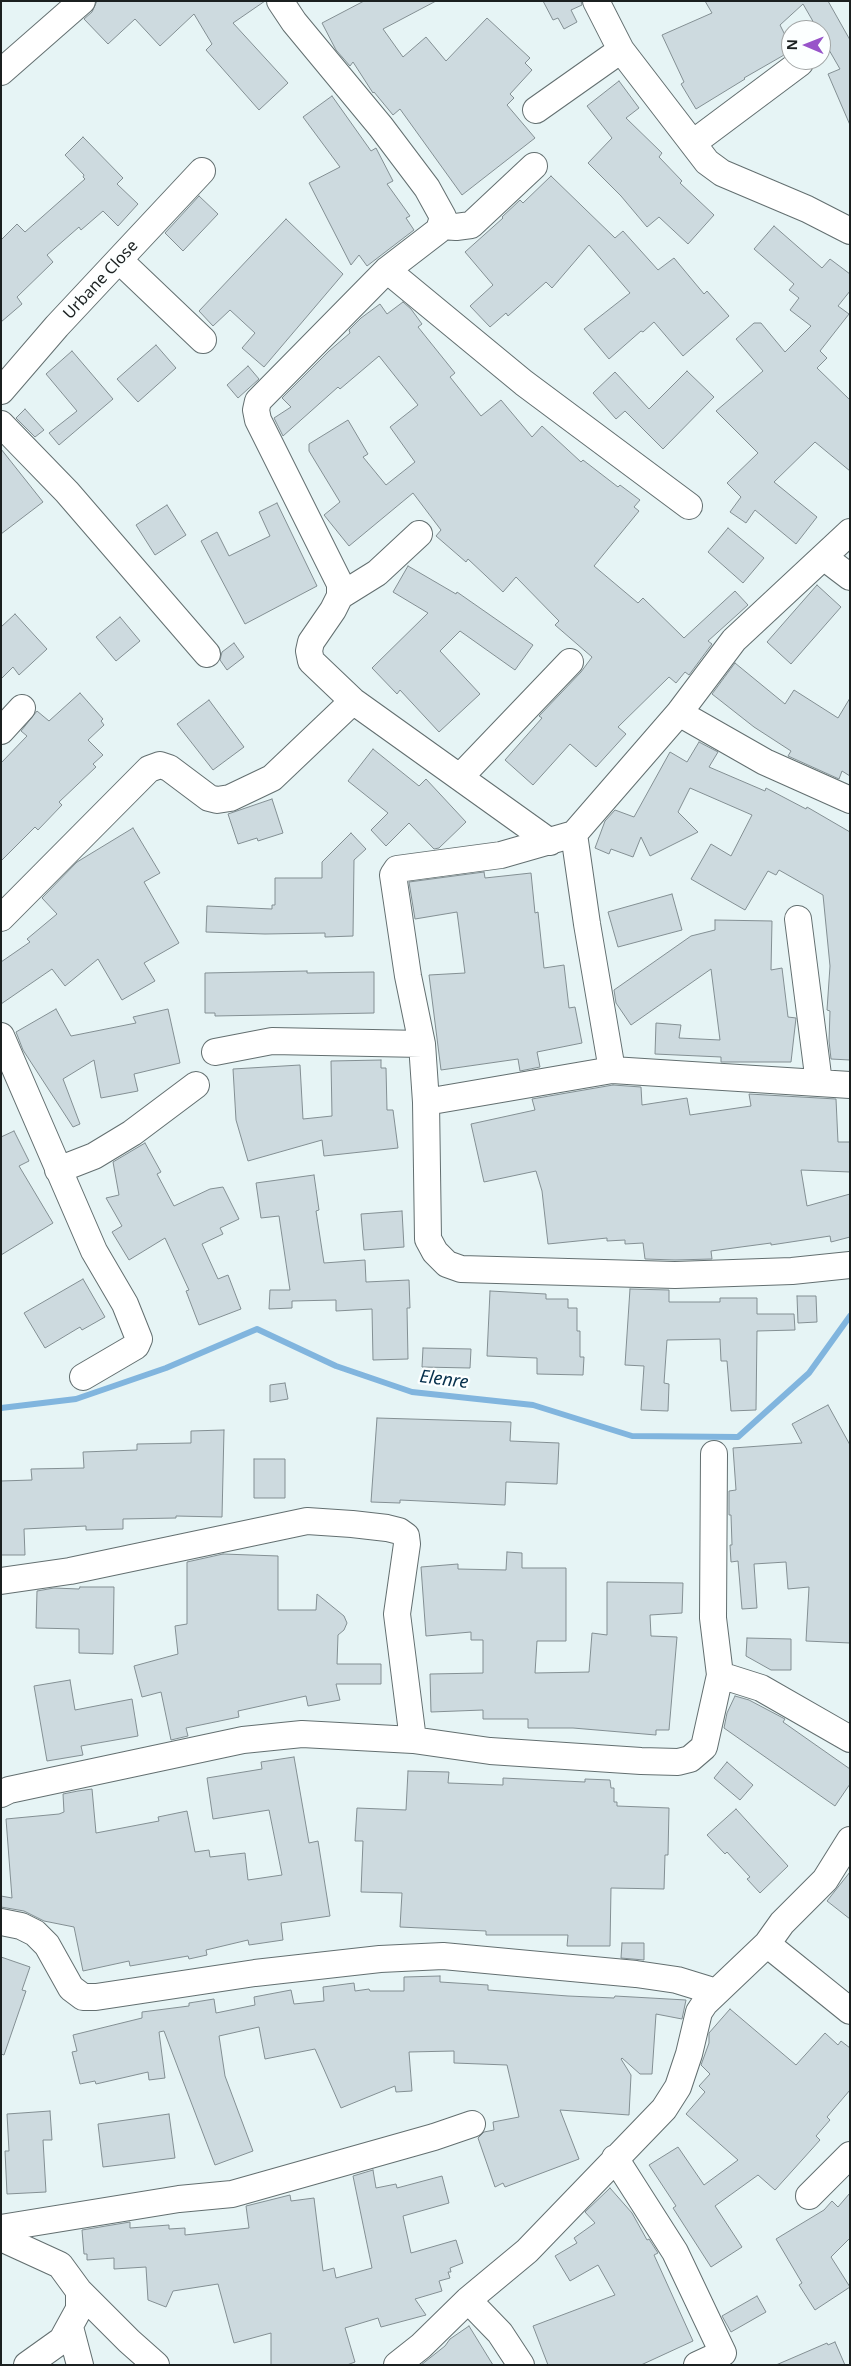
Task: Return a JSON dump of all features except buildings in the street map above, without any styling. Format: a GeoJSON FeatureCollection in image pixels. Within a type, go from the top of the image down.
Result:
{"type":"FeatureCollection","features":[{"type":"Feature","properties":{"kind":"street"},"geometry":{"type":"LineString","coordinates":[[1,72],[82,1]]}},
{"type":"Feature","properties":{"kind":"street"},"geometry":{"type":"LineString","coordinates":[[280,1],[294,22],[381,127],[427,188],[443,217],[442,226]]}},
{"type":"Feature","properties":{"kind":"street"},"geometry":{"type":"LineString","coordinates":[[596,1],[622,50],[707,162],[722,173],[807,209],[850,232]]}},
{"type":"Feature","properties":{"kind":"street"},"geometry":{"type":"LineString","coordinates":[[536,110],[622,50]]}},
{"type":"Feature","properties":{"kind":"street"},"geometry":{"type":"LineString","coordinates":[[693,143],[791,70]]}},
{"type":"Feature","properties":{"kind":"street"},"geometry":{"type":"LineString","coordinates":[[534,166],[471,225],[442,226],[387,270],[258,400],[256,410],[258,420],[340,584],[340,596],[333,610],[311,642],[309,651],[311,661],[353,701],[550,842]]}},
{"type":"Feature","properties":{"kind":"street","name":"Urbane Close"},"geometry":{"type":"LineString","coordinates":[[1,391],[57,326],[202,171]]}},
{"type":"Feature","properties":{"kind":"street"},"geometry":{"type":"LineString","coordinates":[[119,260],[204,340]]}},
{"type":"Feature","properties":{"kind":"street"},"geometry":{"type":"LineString","coordinates":[[387,270],[524,383],[689,506]]}},
{"type":"Feature","properties":{"kind":"street"},"geometry":{"type":"LineString","coordinates":[[1,424],[67,492],[207,654]]}},
{"type":"Feature","properties":{"kind":"street"},"geometry":{"type":"LineString","coordinates":[[850,532],[825,558],[734,640],[679,712],[574,834],[501,855],[397,868],[393,875],[408,976],[422,1044],[426,1102],[428,1239],[435,1252],[447,1264],[461,1269],[675,1275],[792,1271],[850,1265]]}},
{"type":"Feature","properties":{"kind":"street"},"geometry":{"type":"LineString","coordinates":[[340,596],[377,573],[419,534]]}},
{"type":"Feature","properties":{"kind":"street"},"geometry":{"type":"LineString","coordinates":[[825,558],[850,577]]}},
{"type":"Feature","properties":{"kind":"street"},"geometry":{"type":"LineString","coordinates":[[460,777],[570,662]]}},
{"type":"Feature","properties":{"kind":"street"},"geometry":{"type":"LineString","coordinates":[[5,905],[149,769],[160,765],[169,768],[209,798],[217,800],[230,798],[272,778],[353,701]]}},
{"type":"Feature","properties":{"kind":"street"},"geometry":{"type":"LineString","coordinates":[[1,731],[22,708]]}},
{"type":"Feature","properties":{"kind":"street"},"geometry":{"type":"LineString","coordinates":[[679,712],[765,762],[850,800]]}},
{"type":"Feature","properties":{"kind":"street"},"geometry":{"type":"LineString","coordinates":[[574,834],[586,924],[612,1070]]}},
{"type":"Feature","properties":{"kind":"street"},"geometry":{"type":"LineString","coordinates":[[798,919],[819,1083]]}},
{"type":"Feature","properties":{"kind":"street"},"geometry":{"type":"LineString","coordinates":[[1,1036],[94,1251],[124,1304],[139,1339],[136,1346],[83,1377]]}},
{"type":"Feature","properties":{"kind":"street"},"geometry":{"type":"LineString","coordinates":[[215,1052],[272,1041],[422,1044]]}},
{"type":"Feature","properties":{"kind":"street"},"geometry":{"type":"LineString","coordinates":[[426,1102],[612,1070],[850,1085]]}},
{"type":"Feature","properties":{"kind":"street"},"geometry":{"type":"LineString","coordinates":[[58,1170],[94,1156],[132,1133],[196,1085]]}},
{"type":"Feature","properties":{"kind":"street"},"geometry":{"type":"LineString","coordinates":[[1,1794],[9,1790],[243,1740],[302,1734],[413,1740],[490,1751],[678,1762],[690,1759],[704,1747],[720,1675],[713,1618],[714,1454]]}},
{"type":"Feature","properties":{"kind":"street"},"geometry":{"type":"LineString","coordinates":[[1,1581],[70,1571],[307,1521],[387,1528],[399,1532],[406,1536],[408,1544],[396,1614],[413,1740]]}},
{"type":"Feature","properties":{"kind":"street"},"geometry":{"type":"LineString","coordinates":[[720,1675],[760,1688],[850,1739]]}},
{"type":"Feature","properties":{"kind":"street"},"geometry":{"type":"LineString","coordinates":[[397,2365],[468,2300],[527,2251],[664,2109],[678,2087],[689,2054],[699,2012],[716,1992],[767,1944],[782,1923],[825,1880],[850,1840]]}},
{"type":"Feature","properties":{"kind":"street"},"geometry":{"type":"LineString","coordinates":[[1,1922],[21,1926],[35,1933],[47,1945],[71,1988],[83,1996],[96,1997],[265,1972],[380,1959],[443,1956],[636,1974],[677,1980],[716,1992]]}},
{"type":"Feature","properties":{"kind":"street"},"geometry":{"type":"LineString","coordinates":[[767,1944],[850,2011]]}},
{"type":"Feature","properties":{"kind":"street"},"geometry":{"type":"LineString","coordinates":[[1,2228],[179,2199],[232,2194],[434,2137],[472,2124]]}},
{"type":"Feature","properties":{"kind":"street"},"geometry":{"type":"LineString","coordinates":[[809,2196],[850,2156]]}},
{"type":"Feature","properties":{"kind":"street"},"geometry":{"type":"LineString","coordinates":[[615,2158],[675,2252],[722,2353],[697,2365]]}},
{"type":"Feature","properties":{"kind":"street"},"geometry":{"type":"LineString","coordinates":[[1,2238],[60,2265],[79,2291],[156,2365]]}},
{"type":"Feature","properties":{"kind":"street"},"geometry":{"type":"LineString","coordinates":[[27,2365],[62,2340],[79,2309],[79,2291]]}},
{"type":"Feature","properties":{"kind":"street"},"geometry":{"type":"LineString","coordinates":[[468,2300],[500,2333],[521,2365]]}},
{"type":"Feature","properties":{"kind":"street"},"geometry":{"type":"LineString","coordinates":[[70,2327],[80,2365]]}},
{"type":"Feature","properties":{"kind":"waterway","name":"Elenre"},"geometry":{"type":"LineString","coordinates":[[1,1408],[76,1399],[166,1368],[257,1329],[336,1366],[412,1392],[533,1405],[632,1436],[738,1437],[809,1373],[850,1316]]}}]}
